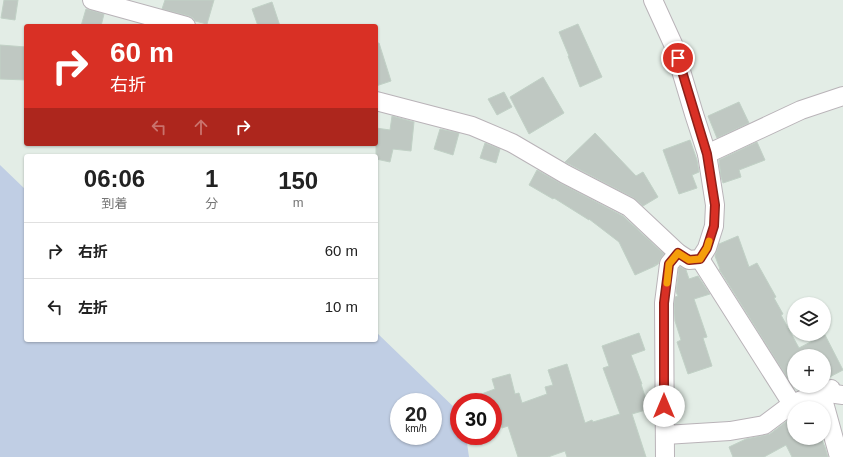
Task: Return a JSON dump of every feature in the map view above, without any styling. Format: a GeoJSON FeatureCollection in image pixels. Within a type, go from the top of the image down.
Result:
{"type":"FeatureCollection","features":[{"type":"Feature","properties":{"kind":"street"},"geometry":{"type":"LineString","coordinates":[[92,0],[179,24]]}},
{"type":"Feature","properties":{"kind":"street"},"geometry":{"type":"LineString","coordinates":[[653,0],[673,44],[707,154],[715,205],[714,226],[707,248],[700,259]]}},
{"type":"Feature","properties":{"kind":"street"},"geometry":{"type":"LineString","coordinates":[[707,154],[801,110],[843,96]]}},
{"type":"Feature","properties":{"kind":"street"},"geometry":{"type":"LineString","coordinates":[[378,102],[472,126],[512,143],[565,174],[629,207],[678,253],[689,260],[700,259]]}},
{"type":"Feature","properties":{"kind":"street"},"geometry":{"type":"LineString","coordinates":[[665,457],[664,303],[669,264],[678,253]]}},
{"type":"Feature","properties":{"kind":"street"},"geometry":{"type":"LineString","coordinates":[[700,259],[790,401]]}},
{"type":"Feature","properties":{"kind":"street"},"geometry":{"type":"LineString","coordinates":[[831,389],[843,385]]}},
{"type":"Feature","properties":{"kind":"street"},"geometry":{"type":"LineString","coordinates":[[799,401],[819,393]]}},
{"type":"Feature","properties":{"kind":"street"},"geometry":{"type":"LineString","coordinates":[[821,393],[839,457]]}},
{"type":"Feature","properties":{"kind":"street"},"geometry":{"type":"LineString","coordinates":[[828,393],[843,395]]}},
{"type":"Feature","properties":{"kind":"street"},"geometry":{"type":"LineString","coordinates":[[665,435],[730,431],[764,425],[787,408]]}},
{"type":"Feature","properties":{"kind":"shaded area"},"geometry":{"type":"Polygon","coordinates":[[[0,165],[24,188],[24,342],[378,342],[378,334],[439,393],[390,393],[390,445],[442,445],[442,396],[450,403],[450,445],[467,445],[469,457],[0,457],[0,165]]]}},
{"type":"Feature","properties":{"kind":"building"},"geometry":{"type":"Polygon","coordinates":[[[4,0],[18,0],[15,20],[1,18],[4,0]]]}},
{"type":"Feature","properties":{"kind":"building"},"geometry":{"type":"Polygon","coordinates":[[[165,0],[214,0],[207,24],[195,21],[189,16],[162,9],[165,0]]]}},
{"type":"Feature","properties":{"kind":"building"},"geometry":{"type":"Polygon","coordinates":[[[272,2],[279,24],[257,24],[252,9],[272,2]]]}},
{"type":"Feature","properties":{"kind":"building"},"geometry":{"type":"Polygon","coordinates":[[[86,9],[104,14],[102,24],[82,24],[86,9]]]}},
{"type":"Feature","properties":{"kind":"building"},"geometry":{"type":"Polygon","coordinates":[[[578,24],[602,77],[580,87],[559,32],[578,24]]]}},
{"type":"Feature","properties":{"kind":"building"},"geometry":{"type":"Polygon","coordinates":[[[378,43],[379,43],[391,81],[378,85],[378,43]]]}},
{"type":"Feature","properties":{"kind":"building"},"geometry":{"type":"Polygon","coordinates":[[[0,45],[24,47],[24,80],[0,79],[0,45]]]}},
{"type":"Feature","properties":{"kind":"building"},"geometry":{"type":"Polygon","coordinates":[[[543,77],[564,113],[529,134],[510,97],[543,77]]]}},
{"type":"Feature","properties":{"kind":"building"},"geometry":{"type":"Polygon","coordinates":[[[504,92],[512,107],[497,115],[488,99],[504,92]]]}},
{"type":"Feature","properties":{"kind":"building"},"geometry":{"type":"Polygon","coordinates":[[[739,102],[749,123],[717,138],[708,116],[739,102]]]}},
{"type":"Feature","properties":{"kind":"building"},"geometry":{"type":"Polygon","coordinates":[[[392,116],[414,122],[411,151],[393,149],[390,162],[378,159],[376,146],[378,146],[378,128],[390,130],[392,116]]]}},
{"type":"Feature","properties":{"kind":"building"},"geometry":{"type":"Polygon","coordinates":[[[440,129],[459,133],[453,155],[434,149],[440,129]]]}},
{"type":"Feature","properties":{"kind":"building"},"geometry":{"type":"Polygon","coordinates":[[[595,133],[636,176],[643,172],[658,197],[643,206],[634,198],[565,162],[595,133]]]}},
{"type":"Feature","properties":{"kind":"building"},"geometry":{"type":"Polygon","coordinates":[[[690,140],[697,160],[699,172],[692,175],[697,188],[679,194],[663,150],[690,140]]]}},
{"type":"Feature","properties":{"kind":"building"},"geometry":{"type":"Polygon","coordinates":[[[757,142],[765,160],[739,170],[741,177],[723,183],[719,160],[757,142]]]}},
{"type":"Feature","properties":{"kind":"building"},"geometry":{"type":"Polygon","coordinates":[[[485,143],[500,149],[496,163],[480,158],[485,143]]]}},
{"type":"Feature","properties":{"kind":"building"},"geometry":{"type":"Polygon","coordinates":[[[537,170],[623,216],[664,254],[658,264],[635,275],[619,242],[589,219],[529,185],[537,170]]]}},
{"type":"Feature","properties":{"kind":"building"},"geometry":{"type":"Polygon","coordinates":[[[738,236],[749,267],[757,263],[776,297],[774,298],[783,314],[781,315],[787,326],[787,341],[795,341],[799,348],[812,341],[828,341],[843,370],[831,376],[831,349],[787,349],[787,377],[719,269],[715,256],[719,244],[738,236]]]}},
{"type":"Feature","properties":{"kind":"building"},"geometry":{"type":"Polygon","coordinates":[[[680,267],[686,270],[689,279],[698,276],[710,294],[694,299],[707,337],[703,338],[712,366],[688,374],[677,342],[681,340],[675,321],[674,304],[675,297],[678,296],[676,292],[680,267]]]}},
{"type":"Feature","properties":{"kind":"building"},"geometry":{"type":"Polygon","coordinates":[[[639,333],[645,350],[631,355],[642,384],[649,409],[632,414],[646,457],[567,457],[565,451],[548,457],[518,457],[508,426],[502,428],[502,393],[484,393],[495,389],[492,379],[510,374],[515,394],[519,393],[522,403],[547,394],[545,387],[553,385],[548,370],[567,364],[585,423],[620,414],[603,368],[609,366],[602,346],[639,333]]]}},
{"type":"Feature","properties":{"kind":"building"},"geometry":{"type":"Polygon","coordinates":[[[787,421],[787,445],[824,445],[828,457],[792,457],[786,445],[764,457],[733,457],[729,447],[746,439],[770,434],[787,421]]]}},
{"type":"Feature","properties":{"kind":"slow traffic"},"geometry":{"type":"LineString","coordinates":[[667,283],[669,264],[678,253],[689,260],[700,259],[707,248],[709,241]]}},
{"type":"Feature","properties":{"kind":"route"},"geometry":{"type":"LineString","coordinates":[[664,406],[664,303],[669,264],[678,253],[689,260],[700,259],[707,248],[714,226],[715,205],[707,154],[678,58]]}}]}
